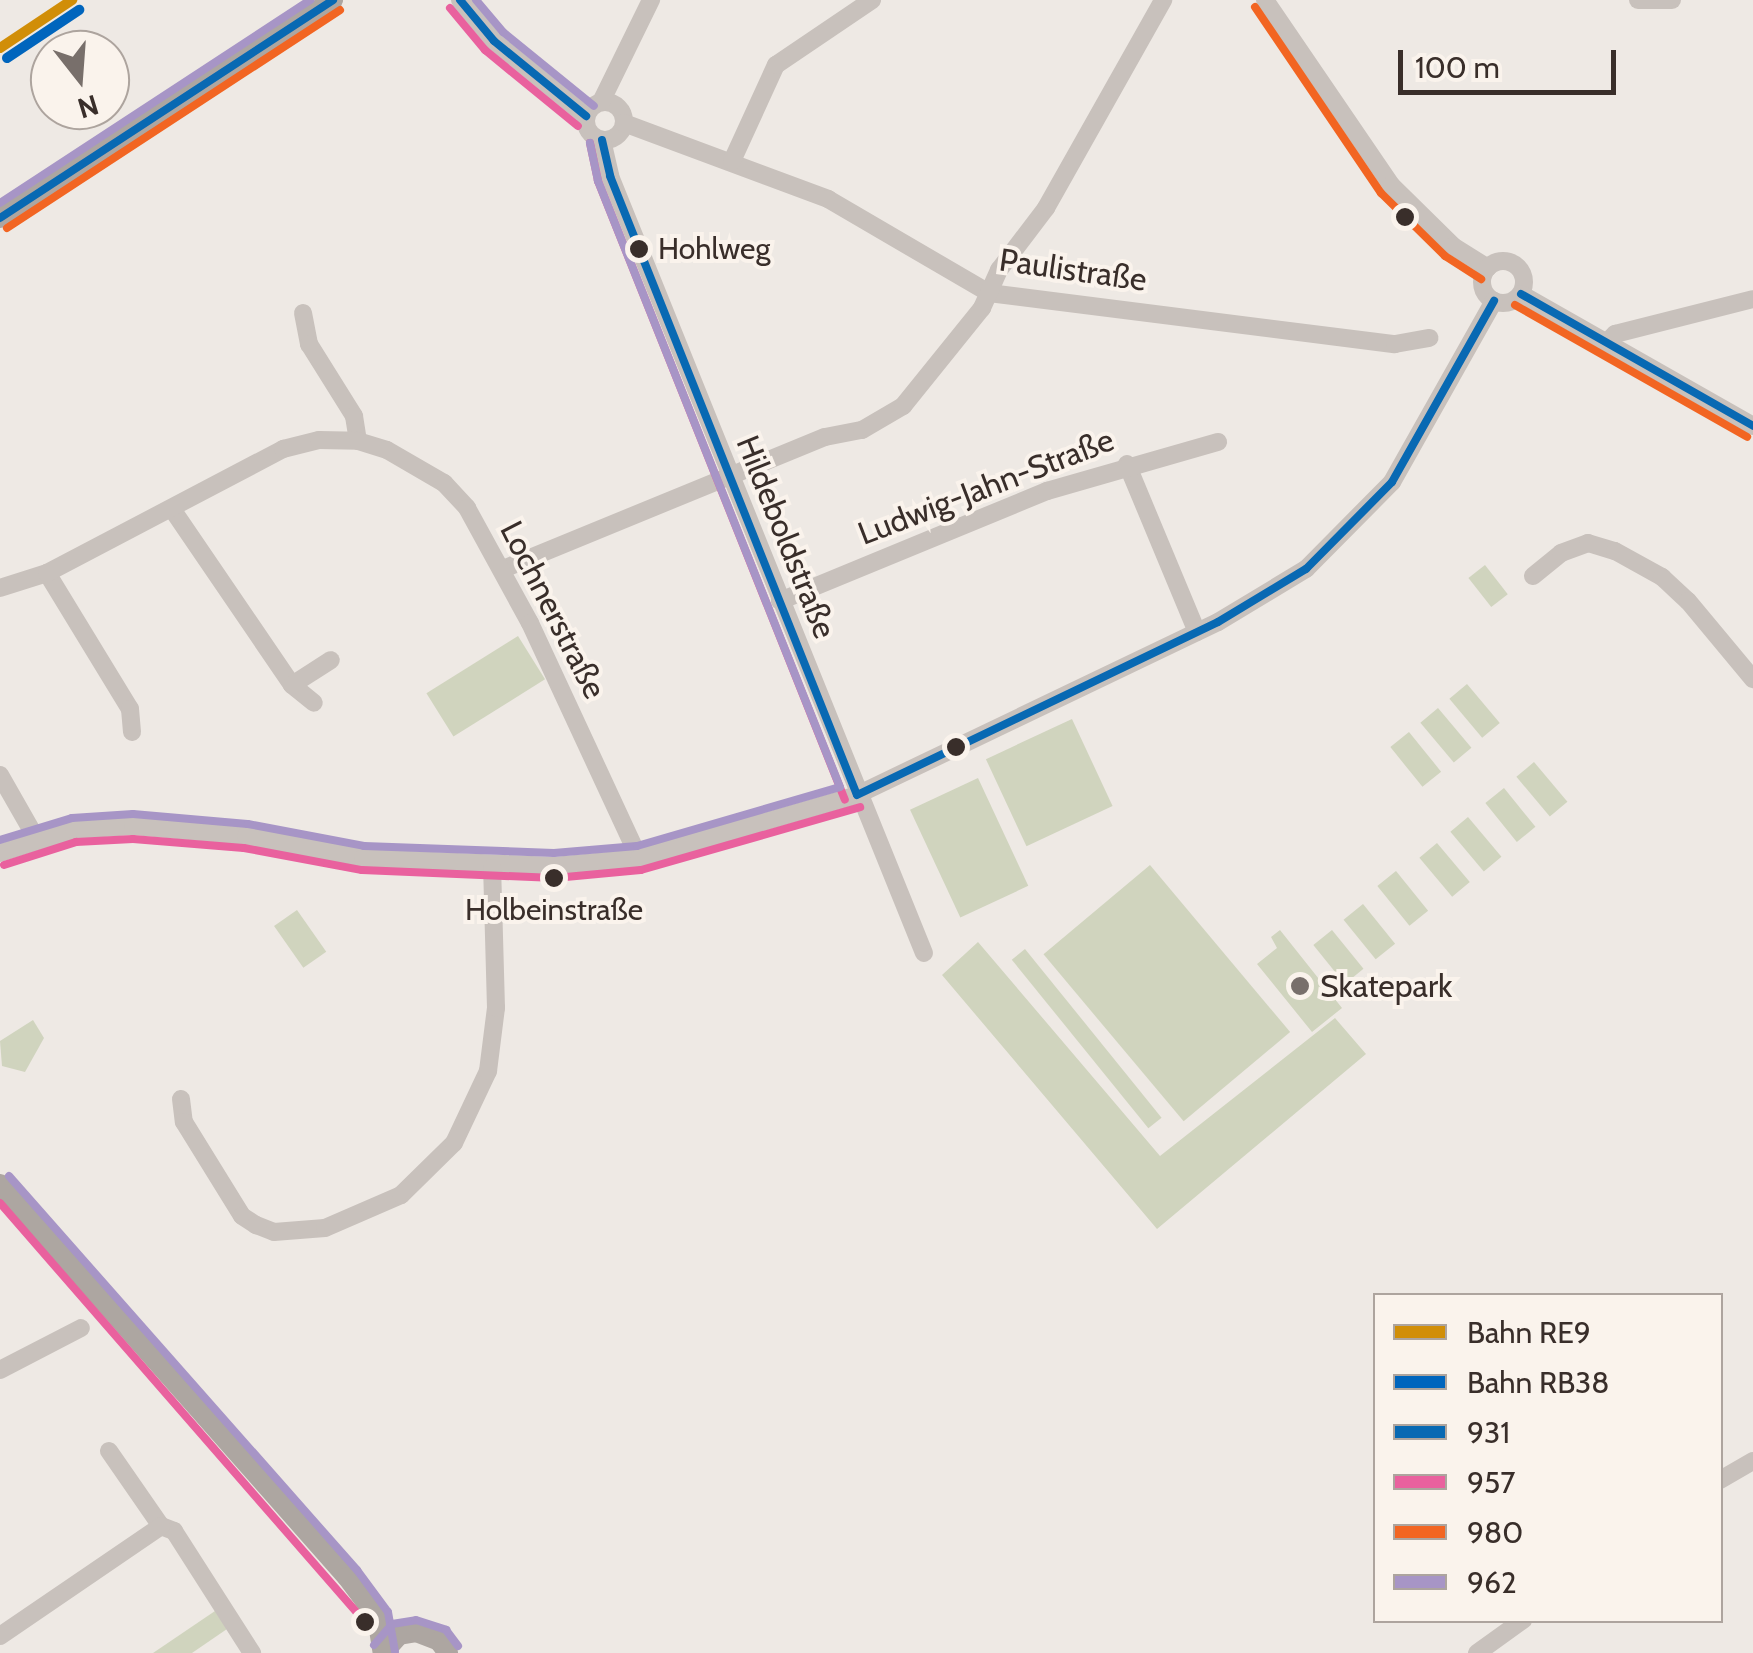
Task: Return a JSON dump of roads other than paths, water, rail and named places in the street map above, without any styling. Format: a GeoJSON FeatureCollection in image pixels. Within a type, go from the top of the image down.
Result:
{"type":"FeatureCollection","features":[{"type":"Feature","properties":{"kind":"main road"},"geometry":{"type":"LineString","coordinates":[[0,218],[333,0]]}},
{"type":"Feature","properties":{"kind":"main road"},"geometry":{"type":"LineString","coordinates":[[0,1184],[376,1617],[408,1633],[432,1636],[448,1653]]}},
{"type":"Feature","properties":{"kind":"main road"},"geometry":{"type":"LineString","coordinates":[[376,1617],[383,1653],[408,1633]]}},
{"type":"Feature","properties":{"kind":"street"},"geometry":{"type":"LineString","coordinates":[[460,0],[494,41],[586,116],[591,134],[602,140],[619,134],[624,123]]}},
{"type":"Feature","properties":{"kind":"street"},"geometry":{"type":"LineString","coordinates":[[586,116],[601,102],[651,0]]}},
{"type":"Feature","properties":{"kind":"street"},"geometry":{"type":"LineString","coordinates":[[732,160],[776,65],[872,0]]}},
{"type":"Feature","properties":{"kind":"street"},"geometry":{"type":"LineString","coordinates":[[504,569],[888,418],[989,292],[1096,127],[1163,0]]}},
{"type":"Feature","properties":{"kind":"street"},"geometry":{"type":"LineString","coordinates":[[1266,0],[1391,186],[1453,246],[1488,268]]}},
{"type":"Feature","properties":{"kind":"street"},"geometry":{"type":"LineString","coordinates":[[1638,0],[1672,0]]}},
{"type":"Feature","properties":{"kind":"street","name":"Paulistraße"},"geometry":{"type":"LineString","coordinates":[[601,102],[618,107],[624,123],[828,198],[989,292],[1396,344],[1429,338]]}},
{"type":"Feature","properties":{"kind":"street","name":"Hildeboldstraße"},"geometry":{"type":"LineString","coordinates":[[602,140],[610,176],[857,796],[924,952]]}},
{"type":"Feature","properties":{"kind":"street"},"geometry":{"type":"LineString","coordinates":[[1500,262],[1519,268],[1521,294],[1506,304],[1494,301],[1482,286],[1488,268],[1500,262]]}},
{"type":"Feature","properties":{"kind":"street"},"geometry":{"type":"LineString","coordinates":[[1521,294],[1753,426]]}},
{"type":"Feature","properties":{"kind":"street"},"geometry":{"type":"LineString","coordinates":[[1606,343],[1615,334],[1753,298]]}},
{"type":"Feature","properties":{"kind":"street"},"geometry":{"type":"LineString","coordinates":[[0,853],[36,838],[133,826],[246,836],[363,858],[380,854],[492,868],[639,858],[857,796],[1197,632],[1306,568],[1355,525],[1401,467],[1494,301]]}},
{"type":"Feature","properties":{"kind":"street"},"geometry":{"type":"LineString","coordinates":[[302,313],[310,344],[354,416],[358,441]]}},
{"type":"Feature","properties":{"kind":"street","name":"Lochnerstraße"},"geometry":{"type":"LineString","coordinates":[[1,584],[46,573],[283,450],[319,440],[358,441],[444,483],[504,569],[639,858]]}},
{"type":"Feature","properties":{"kind":"street","name":"Ludwig-Jahn-Straße"},"geometry":{"type":"LineString","coordinates":[[780,601],[1127,464],[1218,442]]}},
{"type":"Feature","properties":{"kind":"street"},"geometry":{"type":"LineString","coordinates":[[1127,464],[1197,632]]}},
{"type":"Feature","properties":{"kind":"street"},"geometry":{"type":"LineString","coordinates":[[172,509],[292,685],[314,704]]}},
{"type":"Feature","properties":{"kind":"street"},"geometry":{"type":"LineString","coordinates":[[1533,576],[1561,554],[1588,544],[1614,551],[1662,577],[1688,600],[1753,678]]}},
{"type":"Feature","properties":{"kind":"street"},"geometry":{"type":"LineString","coordinates":[[46,573],[130,709],[132,732]]}},
{"type":"Feature","properties":{"kind":"street"},"geometry":{"type":"LineString","coordinates":[[292,685],[331,660]]}},
{"type":"Feature","properties":{"kind":"street"},"geometry":{"type":"LineString","coordinates":[[0,775],[36,838]]}},
{"type":"Feature","properties":{"kind":"street"},"geometry":{"type":"LineString","coordinates":[[181,1099],[184,1122],[242,1216],[256,1225],[274,1232],[326,1228],[401,1195],[454,1143],[488,1071],[496,1008],[492,868]]}},
{"type":"Feature","properties":{"kind":"street"},"geometry":{"type":"LineString","coordinates":[[0,1370],[81,1328]]}},
{"type":"Feature","properties":{"kind":"street"},"geometry":{"type":"LineString","coordinates":[[109,1452],[161,1526],[174,1531],[252,1653]]}},
{"type":"Feature","properties":{"kind":"street"},"geometry":{"type":"LineString","coordinates":[[1723,1478],[1753,1461]]}},
{"type":"Feature","properties":{"kind":"street"},"geometry":{"type":"LineString","coordinates":[[0,1636],[161,1526]]}},
{"type":"Feature","properties":{"kind":"street"},"geometry":{"type":"LineString","coordinates":[[1477,1653],[1519,1623]]}},
{"type":"Feature","properties":{"kind":"rail line","name":"RE9"},"geometry":{"type":"LineString","coordinates":[[0,48],[72,0]]}},
{"type":"Feature","properties":{"kind":"rail line","name":"RB38"},"geometry":{"type":"LineString","coordinates":[[7,58],[79,10]]}},
{"type":"Feature","properties":{"kind":"place","name":"Hohlweg"},"geometry":{"type":"Point","coordinates":[639,249]}},
{"type":"Feature","properties":{"kind":"place","name":"Holbeinstraße"},"geometry":{"type":"Point","coordinates":[554,878]}},
{"type":"Feature","properties":{"kind":"place","name":"Skatepark"},"geometry":{"type":"Point","coordinates":[1300,986]}}]}
